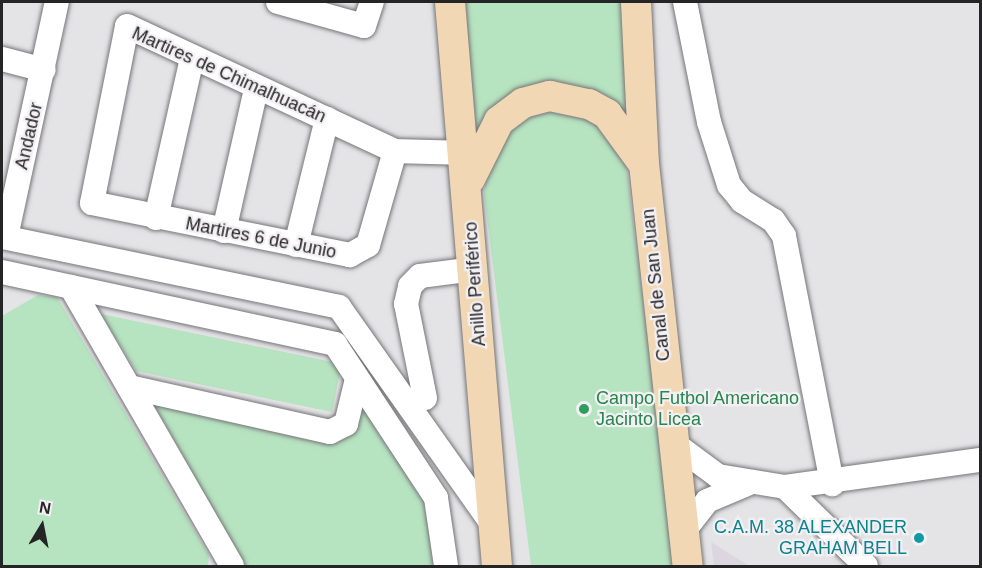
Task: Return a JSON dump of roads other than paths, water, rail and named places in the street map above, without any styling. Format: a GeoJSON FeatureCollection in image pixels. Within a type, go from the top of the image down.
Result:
{"type":"FeatureCollection","features":[{"type":"Feature","properties":{"kind":"main road","name":"Anillo Periférico"},"geometry":{"type":"LineString","coordinates":[[450,2],[469,183],[490,521],[497,567]]}},
{"type":"Feature","properties":{"kind":"main road","name":"Canal de San Juan"},"geometry":{"type":"LineString","coordinates":[[636,2],[644,164],[672,441],[688,567]]}},
{"type":"Feature","properties":{"kind":"main road"},"geometry":{"type":"LineString","coordinates":[[469,183],[499,121],[523,103],[550,96],[590,104],[607,114],[628,135],[644,164]]}},
{"type":"Feature","properties":{"kind":"street","name":"Andador"},"geometry":{"type":"LineString","coordinates":[[4,237],[44,70],[57,2]]}},
{"type":"Feature","properties":{"kind":"street"},"geometry":{"type":"LineString","coordinates":[[278,2],[364,26],[372,2]]}},
{"type":"Feature","properties":{"kind":"street"},"geometry":{"type":"LineString","coordinates":[[685,2],[708,122],[729,185],[784,236],[832,484]]}},
{"type":"Feature","properties":{"kind":"street","name":"Martires de Chimalhuacán"},"geometry":{"type":"LineString","coordinates":[[92,203],[127,26],[256,89],[395,151],[466,153]]}},
{"type":"Feature","properties":{"kind":"street"},"geometry":{"type":"LineString","coordinates":[[156,218],[192,58]]}},
{"type":"Feature","properties":{"kind":"street"},"geometry":{"type":"LineString","coordinates":[[2,59],[44,70]]}},
{"type":"Feature","properties":{"kind":"street"},"geometry":{"type":"LineString","coordinates":[[224,231],[256,89]]}},
{"type":"Feature","properties":{"kind":"street"},"geometry":{"type":"LineString","coordinates":[[296,245],[327,119]]}},
{"type":"Feature","properties":{"kind":"street","name":"Martires 6 de Junio"},"geometry":{"type":"LineString","coordinates":[[92,203],[156,218],[350,255],[363,251],[395,151]]}},
{"type":"Feature","properties":{"kind":"street"},"geometry":{"type":"LineString","coordinates":[[4,237],[339,307],[490,521]]}},
{"type":"Feature","properties":{"kind":"street"},"geometry":{"type":"LineString","coordinates":[[425,398],[406,304],[410,286],[420,276],[474,269]]}},
{"type":"Feature","properties":{"kind":"street"},"geometry":{"type":"LineString","coordinates":[[2,272],[335,344],[436,498],[446,567]]}},
{"type":"Feature","properties":{"kind":"street"},"geometry":{"type":"LineString","coordinates":[[71,287],[232,567]]}},
{"type":"Feature","properties":{"kind":"street"},"geometry":{"type":"LineString","coordinates":[[129,387],[330,432],[346,424],[357,379]]}},
{"type":"Feature","properties":{"kind":"street"},"geometry":{"type":"LineString","coordinates":[[672,441],[703,470],[747,484],[785,487],[832,484],[981,460]]}},
{"type":"Feature","properties":{"kind":"street"},"geometry":{"type":"LineString","coordinates":[[684,532],[707,501],[747,484]]}},
{"type":"Feature","properties":{"kind":"street"},"geometry":{"type":"LineString","coordinates":[[785,487],[866,567]]}},
{"type":"Feature","properties":{"kind":"place","name":"Campo Futbol Americano Jacinto Licea"},"geometry":{"type":"Point","coordinates":[584,409]}},
{"type":"Feature","properties":{"kind":"place","name":"C.A.M. 38 ALEXANDER GRAHAM BELL"},"geometry":{"type":"Point","coordinates":[919,538]}}]}
